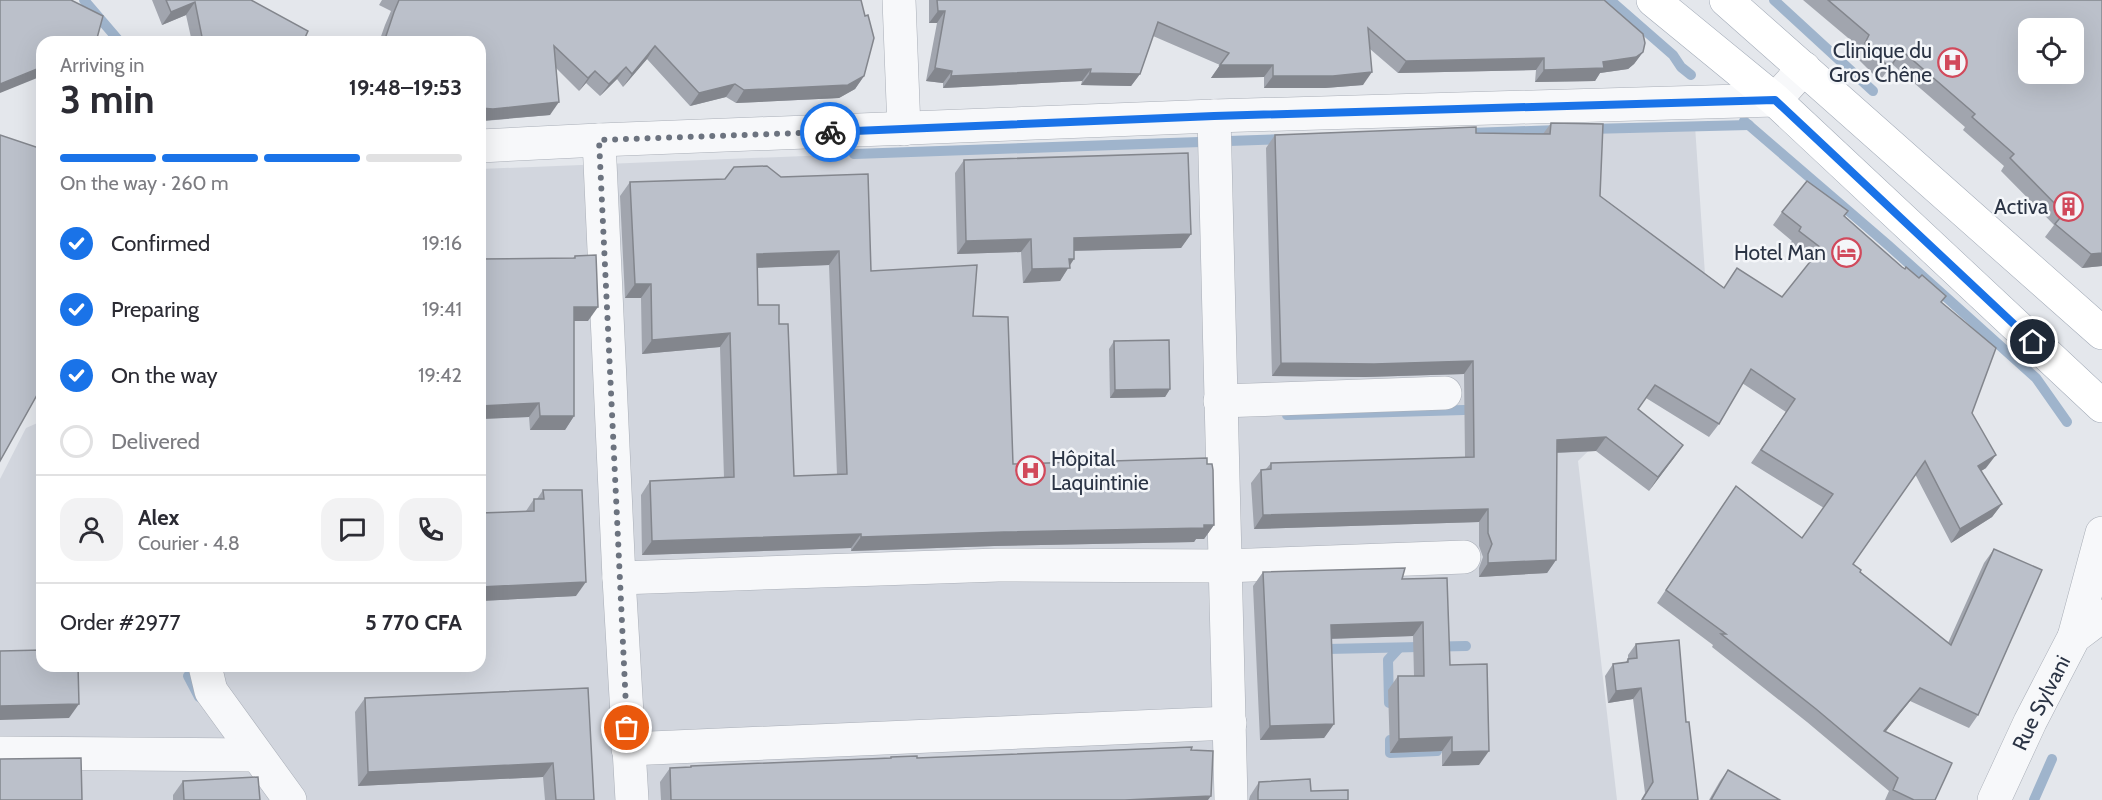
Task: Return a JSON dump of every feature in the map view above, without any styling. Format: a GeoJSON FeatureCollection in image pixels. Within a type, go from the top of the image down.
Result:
{"type":"FeatureCollection","features":[{"type":"Feature","properties":{"kind":"main road"},"geometry":{"type":"LineString","coordinates":[[1653,0],[1775,100],[2102,406]]}},
{"type":"Feature","properties":{"kind":"main road"},"geometry":{"type":"LineString","coordinates":[[1726,0],[2102,333]]}},
{"type":"Feature","properties":{"kind":"street"},"geometry":{"type":"LineString","coordinates":[[899,0],[904,129]]}},
{"type":"Feature","properties":{"kind":"street"},"geometry":{"type":"LineString","coordinates":[[486,146],[1214,116],[1775,100],[1804,68]]}},
{"type":"Feature","properties":{"kind":"street"},"geometry":{"type":"LineString","coordinates":[[1214,116],[1231,800]]}},
{"type":"Feature","properties":{"kind":"street"},"geometry":{"type":"LineString","coordinates":[[599,140],[619,578],[632,800]]}},
{"type":"Feature","properties":{"kind":"street"},"geometry":{"type":"LineString","coordinates":[[1220,401],[1445,393]]}},
{"type":"Feature","properties":{"kind":"street"},"geometry":{"type":"LineString","coordinates":[[2074,637],[2102,533]]}},
{"type":"Feature","properties":{"kind":"street"},"geometry":{"type":"LineString","coordinates":[[619,578],[998,565],[1224,566],[1464,557]]}},
{"type":"Feature","properties":{"kind":"street","name":"Rue Sylvani"},"geometry":{"type":"LineString","coordinates":[[1994,800],[2030,722],[2074,637],[2102,616]]}},
{"type":"Feature","properties":{"kind":"street"},"geometry":{"type":"LineString","coordinates":[[206,672],[211,691],[290,800]]}},
{"type":"Feature","properties":{"kind":"street"},"geometry":{"type":"LineString","coordinates":[[628,749],[1230,723]]}},
{"type":"Feature","properties":{"kind":"street"},"geometry":{"type":"LineString","coordinates":[[0,753],[256,755]]}},
{"type":"Feature","properties":{"kind":"shaded area","name":"Hôpital Laquintinie"},"geometry":{"type":"Polygon","coordinates":[[[1695,126],[1709,334],[1578,461],[1617,800],[0,800],[0,479],[26,428],[36,424],[36,672],[486,672],[486,169],[1695,126]]]}},
{"type":"Feature","properties":{"kind":"building"},"geometry":{"type":"Polygon","coordinates":[[[0,0],[71,0],[103,16],[98,36],[36,36],[36,69],[0,84],[0,0]]]}},
{"type":"Feature","properties":{"kind":"building"},"geometry":{"type":"Polygon","coordinates":[[[166,0],[251,0],[308,31],[306,36],[202,36],[195,2],[171,12],[166,0]]]}},
{"type":"Feature","properties":{"kind":"building"},"geometry":{"type":"Polygon","coordinates":[[[399,0],[861,0],[874,38],[864,76],[848,85],[744,90],[735,84],[699,93],[655,46],[632,74],[626,67],[609,84],[595,71],[588,78],[554,46],[559,102],[493,109],[486,108],[486,36],[386,36],[399,0]]]}},
{"type":"Feature","properties":{"kind":"building"},"geometry":{"type":"Polygon","coordinates":[[[937,0],[1604,0],[1643,34],[1645,43],[1643,52],[1636,57],[1603,62],[1604,68],[1544,70],[1544,58],[1406,61],[1368,28],[1372,72],[1333,76],[1273,76],[1273,65],[1220,65],[1229,53],[1158,22],[1140,74],[1090,73],[1091,69],[951,76],[952,71],[935,68],[945,11],[938,11],[937,0]]]}},
{"type":"Feature","properties":{"kind":"building"},"geometry":{"type":"Polygon","coordinates":[[[1828,0],[2102,0],[2102,253],[2091,254],[2055,224],[2064,213],[2010,158],[2014,154],[1972,117],[1975,114],[1901,50],[1890,68],[1865,43],[1869,35],[1828,0]]]}},
{"type":"Feature","properties":{"kind":"building"},"geometry":{"type":"Polygon","coordinates":[[[1551,123],[1603,124],[1600,196],[1724,288],[1737,268],[1782,297],[1821,248],[1799,231],[1801,227],[1782,212],[1807,181],[1848,211],[1844,216],[1902,267],[1905,269],[1906,267],[1919,278],[1922,275],[1946,296],[1941,302],[1996,348],[1972,413],[1996,455],[1978,466],[2002,504],[1960,529],[1925,461],[1853,564],[1951,645],[1994,549],[2042,570],[1978,715],[1920,688],[1884,731],[1952,763],[1935,800],[1914,800],[1893,790],[1898,778],[1721,634],[1726,634],[1666,590],[1736,486],[1802,538],[1833,494],[1761,450],[1795,399],[1751,369],[1719,424],[1655,385],[1638,409],[1683,445],[1658,477],[1606,437],[1557,440],[1556,560],[1488,563],[1488,554],[1492,544],[1488,533],[1488,509],[1263,515],[1261,470],[1271,469],[1271,463],[1474,457],[1473,361],[1374,364],[1281,363],[1275,135],[1476,127],[1476,133],[1550,134],[1551,123]]]}},
{"type":"Feature","properties":{"kind":"building"},"geometry":{"type":"Polygon","coordinates":[[[0,135],[36,147],[36,397],[0,461],[0,135]]]}},
{"type":"Feature","properties":{"kind":"building"},"geometry":{"type":"Polygon","coordinates":[[[1188,153],[1191,234],[1074,238],[1074,259],[1069,259],[1070,268],[1032,269],[1031,239],[966,241],[964,160],[1188,153]]]}},
{"type":"Feature","properties":{"kind":"building"},"geometry":{"type":"Polygon","coordinates":[[[767,166],[781,177],[868,174],[871,271],[977,265],[973,316],[1008,317],[1013,464],[1207,458],[1207,464],[1212,464],[1213,470],[1214,525],[1204,525],[1204,528],[861,537],[861,534],[652,541],[650,481],[734,477],[730,333],[652,340],[651,284],[635,284],[630,182],[725,179],[734,167],[767,166]],[[839,251],[757,254],[758,305],[779,305],[779,324],[788,324],[794,476],[847,474],[839,251]]]}},
{"type":"Feature","properties":{"kind":"building"},"geometry":{"type":"Polygon","coordinates":[[[596,255],[598,307],[574,307],[574,416],[540,416],[539,403],[486,406],[486,259],[575,258],[575,256],[596,255]]]}},
{"type":"Feature","properties":{"kind":"building"},"geometry":{"type":"Polygon","coordinates":[[[1169,340],[1170,389],[1115,390],[1114,341],[1169,340]]]}},
{"type":"Feature","properties":{"kind":"building"},"geometry":{"type":"Polygon","coordinates":[[[543,490],[582,490],[586,582],[486,587],[486,513],[534,511],[534,499],[544,499],[543,490]]]}},
{"type":"Feature","properties":{"kind":"building"},"geometry":{"type":"Polygon","coordinates":[[[1405,568],[1402,579],[1447,578],[1450,665],[1487,664],[1489,751],[1452,752],[1452,737],[1399,739],[1398,676],[1424,676],[1423,622],[1331,625],[1334,724],[1270,726],[1263,572],[1405,568]]]}},
{"type":"Feature","properties":{"kind":"building"},"geometry":{"type":"Polygon","coordinates":[[[1679,640],[1686,722],[1689,722],[1698,800],[1642,800],[1653,782],[1641,688],[1616,691],[1613,664],[1637,658],[1636,644],[1679,640]]]}},
{"type":"Feature","properties":{"kind":"building"},"geometry":{"type":"Polygon","coordinates":[[[36,650],[36,672],[78,672],[79,704],[0,706],[0,651],[36,650]]]}},
{"type":"Feature","properties":{"kind":"building"},"geometry":{"type":"Polygon","coordinates":[[[588,688],[594,800],[556,800],[553,763],[368,772],[365,698],[588,688]]]}},
{"type":"Feature","properties":{"kind":"building"},"geometry":{"type":"Polygon","coordinates":[[[1192,747],[1191,750],[1213,751],[1211,796],[1125,800],[671,800],[670,768],[891,757],[917,756],[917,758],[1192,747]]]}},
{"type":"Feature","properties":{"kind":"building"},"geometry":{"type":"Polygon","coordinates":[[[81,758],[82,800],[0,800],[0,759],[81,758]]]}},
{"type":"Feature","properties":{"kind":"building"},"geometry":{"type":"Polygon","coordinates":[[[1728,770],[1780,800],[1711,800],[1728,770]]]}},
{"type":"Feature","properties":{"kind":"building"},"geometry":{"type":"Polygon","coordinates":[[[258,777],[260,800],[184,800],[183,781],[258,777]]]}},
{"type":"Feature","properties":{"kind":"building"},"geometry":{"type":"Polygon","coordinates":[[[1310,779],[1311,791],[1348,790],[1348,800],[1258,800],[1259,782],[1310,779]]]}},
{"type":"Feature","properties":{"kind":"waterway"},"geometry":{"type":"LineString","coordinates":[[84,0],[115,36]]}},
{"type":"Feature","properties":{"kind":"waterway"},"geometry":{"type":"LineString","coordinates":[[1610,0],[1673,55],[1681,67],[1691,75]]}},
{"type":"Feature","properties":{"kind":"waterway"},"geometry":{"type":"LineString","coordinates":[[1774,0],[1873,91]]}},
{"type":"Feature","properties":{"kind":"waterway"},"geometry":{"type":"LineString","coordinates":[[1744,121],[1888,245],[2036,378],[2067,422]]}},
{"type":"Feature","properties":{"kind":"waterway"},"geometry":{"type":"LineString","coordinates":[[1589,129],[1749,125]]}},
{"type":"Feature","properties":{"kind":"waterway"},"geometry":{"type":"LineString","coordinates":[[1469,133],[1558,130]]}},
{"type":"Feature","properties":{"kind":"waterway"},"geometry":{"type":"LineString","coordinates":[[854,154],[1286,139]]}},
{"type":"Feature","properties":{"kind":"waterway"},"geometry":{"type":"LineString","coordinates":[[1287,415],[1464,410]]}},
{"type":"Feature","properties":{"kind":"waterway"},"geometry":{"type":"LineString","coordinates":[[1327,649],[1466,646]]}},
{"type":"Feature","properties":{"kind":"waterway"},"geometry":{"type":"LineString","coordinates":[[1389,703],[1388,660],[1399,648]]}},
{"type":"Feature","properties":{"kind":"waterway"},"geometry":{"type":"LineString","coordinates":[[188,676],[199,697]]}},
{"type":"Feature","properties":{"kind":"waterway"},"geometry":{"type":"LineString","coordinates":[[1390,740],[1390,753],[1437,751]]}},
{"type":"Feature","properties":{"kind":"waterway"},"geometry":{"type":"LineString","coordinates":[[2034,800],[2052,759]]}},
{"type":"Feature","properties":{"kind":"way so far"},"geometry":{"type":"LineString","coordinates":[[627,728],[599,140],[830,132]]}},
{"type":"Feature","properties":{"kind":"place","name":"Clinique du Gros Chêne"},"geometry":{"type":"Point","coordinates":[1953,62]}},
{"type":"Feature","properties":{"kind":"place","name":"Activa"},"geometry":{"type":"Point","coordinates":[2069,206]}},
{"type":"Feature","properties":{"kind":"place","name":"Hotel Man"},"geometry":{"type":"Point","coordinates":[1847,252]}},
{"type":"Feature","properties":{"kind":"place","name":"Hôpital Laquintinie"},"geometry":{"type":"Point","coordinates":[1030,470]}},
{"type":"Feature","properties":{"kind":"route"},"geometry":{"type":"LineString","coordinates":[[830,132],[1214,116],[1775,100],[2033,342]]}}]}
